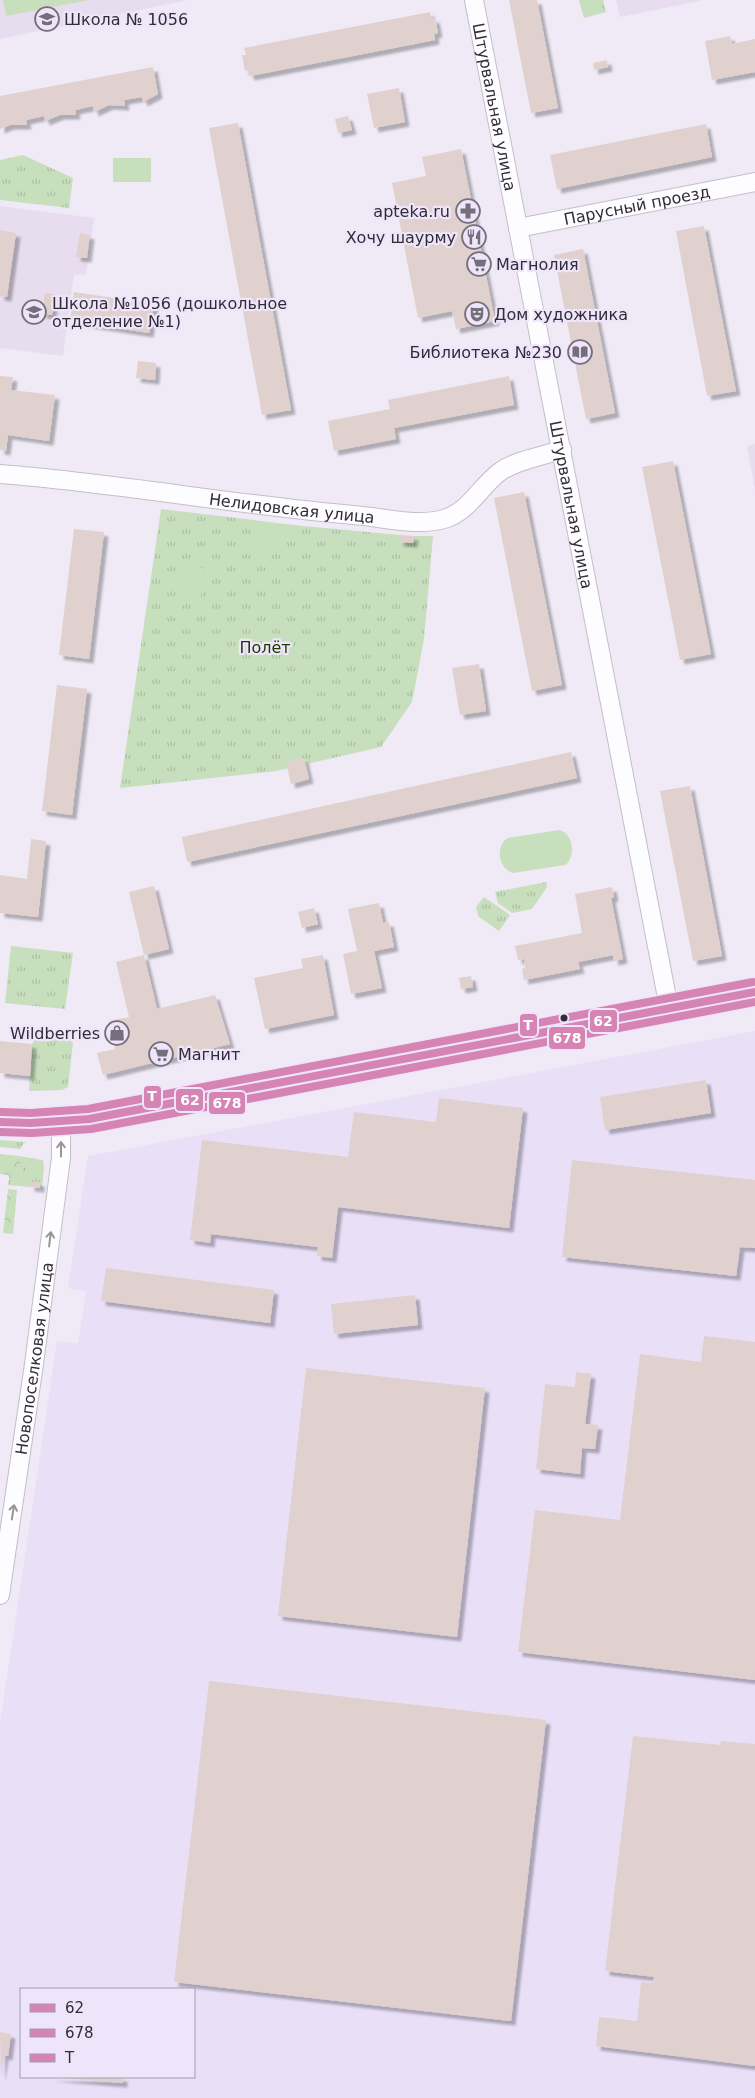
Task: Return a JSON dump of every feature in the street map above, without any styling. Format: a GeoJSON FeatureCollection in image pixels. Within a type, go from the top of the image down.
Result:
{"type":"FeatureCollection","features":[{"type":"Feature","properties":{"kind":"main road"},"geometry":{"type":"LineString","coordinates":[[0,1122],[61,1122],[153,1108],[755,992]]}},
{"type":"Feature","properties":{"kind":"street","name":"Штурвальная улица"},"geometry":{"type":"LineString","coordinates":[[474,0],[669,1008]]}},
{"type":"Feature","properties":{"kind":"street","name":"Парусный проезд"},"geometry":{"type":"LineString","coordinates":[[518,228],[755,182]]}},
{"type":"Feature","properties":{"kind":"street","name":"Нелидовская улица"},"geometry":{"type":"LineString","coordinates":[[0,474],[154,490],[305,511],[419,522],[444,520],[476,497],[500,472],[510,466],[562,449]]}},
{"type":"Feature","properties":{"kind":"street","name":"Новопоселковая улица"},"geometry":{"type":"LineString","coordinates":[[0,1595],[34,1364],[61,1158],[61,1122]]}},
{"type":"Feature","properties":{"kind":"shaded area","name":"Школа № 1056"},"geometry":{"type":"Polygon","coordinates":[[[0,0],[188,0],[0,39],[0,0]]]}},
{"type":"Feature","properties":{"kind":"shaded area"},"geometry":{"type":"Polygon","coordinates":[[[616,0],[704,0],[620,17],[616,0]]]}},
{"type":"Feature","properties":{"kind":"shaded area","name":"Школа №1056 (дошкольное отделение №1)"},"geometry":{"type":"Polygon","coordinates":[[[0,206],[94,218],[86,275],[74,274],[63,356],[0,348],[0,206]]]}},
{"type":"Feature","properties":{"kind":"shaded area"},"geometry":{"type":"Polygon","coordinates":[[[755,444],[755,490],[747,446],[755,444]]]}},
{"type":"Feature","properties":{"kind":"shaded area"},"geometry":{"type":"Polygon","coordinates":[[[755,1031],[755,2098],[0,2098],[0,1723],[57,1341],[78,1343],[86,1292],[68,1288],[88,1156],[755,1031]]]}},
{"type":"Feature","properties":{"kind":"green space"},"geometry":{"type":"Polygon","coordinates":[[[3,0],[89,0],[6,16],[3,0]]]}},
{"type":"Feature","properties":{"kind":"green space"},"geometry":{"type":"Polygon","coordinates":[[[579,0],[603,0],[606,12],[584,18],[579,0]]]}},
{"type":"Feature","properties":{"kind":"green space"},"geometry":{"type":"Polygon","coordinates":[[[23,155],[73,178],[69,208],[0,200],[0,160],[23,155]]]}},
{"type":"Feature","properties":{"kind":"green space"},"geometry":{"type":"Polygon","coordinates":[[[113,158],[151,158],[151,182],[113,182],[113,158]]]}},
{"type":"Feature","properties":{"kind":"green space","name":"Полёт"},"geometry":{"type":"Polygon","coordinates":[[[161,509],[303,526],[400,535],[400,541],[414,536],[433,536],[424,639],[412,702],[381,747],[276,771],[120,788],[161,509]]]}},
{"type":"Feature","properties":{"kind":"green space"},"geometry":{"type":"Polygon","coordinates":[[[257,526],[286,530],[284,550],[255,547],[257,526]]]}},
{"type":"Feature","properties":{"kind":"green space"},"geometry":{"type":"Polygon","coordinates":[[[180,565],[205,568],[200,603],[176,600],[180,565]]]}},
{"type":"Feature","properties":{"kind":"green space"},"geometry":{"type":"Polygon","coordinates":[[[559,830],[568,835],[572,845],[571,856],[565,865],[513,873],[504,867],[501,862],[500,851],[504,841],[508,838],[559,830]]]}},
{"type":"Feature","properties":{"kind":"green space"},"geometry":{"type":"Polygon","coordinates":[[[546,882],[547,887],[532,909],[512,913],[498,903],[495,892],[546,882]]]}},
{"type":"Feature","properties":{"kind":"green space"},"geometry":{"type":"Polygon","coordinates":[[[484,897],[510,915],[499,931],[478,916],[476,907],[484,897]]]}},
{"type":"Feature","properties":{"kind":"green space"},"geometry":{"type":"Polygon","coordinates":[[[11,946],[73,953],[65,1009],[5,1003],[11,946]]]}},
{"type":"Feature","properties":{"kind":"green space"},"geometry":{"type":"Polygon","coordinates":[[[39,1034],[64,1036],[73,1043],[68,1087],[62,1090],[29,1091],[32,1044],[39,1034]]]}},
{"type":"Feature","properties":{"kind":"green space"},"geometry":{"type":"Polygon","coordinates":[[[0,1140],[25,1142],[20,1149],[0,1147],[0,1140]]]}},
{"type":"Feature","properties":{"kind":"green space"},"geometry":{"type":"Polygon","coordinates":[[[0,1154],[19,1156],[22,1170],[20,1179],[9,1180],[9,1175],[0,1174],[0,1154]]]}},
{"type":"Feature","properties":{"kind":"green space"},"geometry":{"type":"Polygon","coordinates":[[[19,1156],[43,1160],[42,1189],[40,1188],[40,1183],[30,1182],[30,1187],[8,1185],[9,1180],[20,1179],[22,1170],[19,1156]]]}},
{"type":"Feature","properties":{"kind":"green space"},"geometry":{"type":"Polygon","coordinates":[[[8,1189],[17,1190],[13,1234],[3,1233],[8,1189]]]}},
{"type":"Feature","properties":{"kind":"building"},"geometry":{"type":"Polygon","coordinates":[[[509,0],[537,0],[558,108],[531,113],[509,0]]]}},
{"type":"Feature","properties":{"kind":"building"},"geometry":{"type":"Polygon","coordinates":[[[430,12],[431,19],[435,18],[438,33],[434,34],[435,40],[250,76],[248,70],[245,71],[242,55],[246,55],[244,48],[430,12]]]}},
{"type":"Feature","properties":{"kind":"building"},"geometry":{"type":"Polygon","coordinates":[[[730,36],[732,44],[755,39],[755,72],[712,80],[705,41],[730,36]]]}},
{"type":"Feature","properties":{"kind":"building"},"geometry":{"type":"Polygon","coordinates":[[[607,60],[608,67],[594,70],[593,63],[607,60]]]}},
{"type":"Feature","properties":{"kind":"building"},"geometry":{"type":"Polygon","coordinates":[[[153,67],[158,94],[143,102],[142,97],[124,100],[125,106],[109,105],[94,112],[93,106],[75,110],[76,115],[60,115],[45,121],[44,116],[26,120],[27,125],[10,125],[0,129],[0,96],[153,67]]]}},
{"type":"Feature","properties":{"kind":"building"},"geometry":{"type":"Polygon","coordinates":[[[399,88],[405,122],[374,128],[367,94],[399,88]]]}},
{"type":"Feature","properties":{"kind":"building"},"geometry":{"type":"Polygon","coordinates":[[[348,116],[352,130],[338,133],[335,119],[348,116]]]}},
{"type":"Feature","properties":{"kind":"building"},"geometry":{"type":"Polygon","coordinates":[[[238,123],[291,410],[262,415],[209,128],[238,123]]]}},
{"type":"Feature","properties":{"kind":"building"},"geometry":{"type":"Polygon","coordinates":[[[706,124],[712,157],[557,189],[550,155],[706,124]]]}},
{"type":"Feature","properties":{"kind":"building"},"geometry":{"type":"Polygon","coordinates":[[[461,149],[495,321],[456,329],[452,311],[418,318],[392,183],[426,176],[422,157],[461,149]]]}},
{"type":"Feature","properties":{"kind":"building"},"geometry":{"type":"Polygon","coordinates":[[[704,226],[736,391],[707,396],[676,231],[704,226]]]}},
{"type":"Feature","properties":{"kind":"building"},"geometry":{"type":"Polygon","coordinates":[[[0,230],[16,233],[7,297],[0,296],[0,230]]]}},
{"type":"Feature","properties":{"kind":"building"},"geometry":{"type":"Polygon","coordinates":[[[80,233],[90,235],[87,258],[76,257],[80,233]]]}},
{"type":"Feature","properties":{"kind":"building"},"geometry":{"type":"Polygon","coordinates":[[[583,249],[615,413],[586,419],[554,255],[583,249]]]}},
{"type":"Feature","properties":{"kind":"building"},"geometry":{"type":"Polygon","coordinates":[[[74,292],[154,304],[149,333],[70,321],[74,292]]]}},
{"type":"Feature","properties":{"kind":"building"},"geometry":{"type":"Polygon","coordinates":[[[45,293],[54,294],[52,315],[42,314],[45,293]]]}},
{"type":"Feature","properties":{"kind":"building"},"geometry":{"type":"Polygon","coordinates":[[[138,361],[156,363],[155,380],[136,378],[138,361]]]}},
{"type":"Feature","properties":{"kind":"building"},"geometry":{"type":"Polygon","coordinates":[[[0,376],[13,377],[11,390],[55,395],[49,441],[8,435],[6,451],[0,450],[0,376]]]}},
{"type":"Feature","properties":{"kind":"building"},"geometry":{"type":"Polygon","coordinates":[[[509,376],[514,405],[394,428],[396,439],[334,451],[328,421],[390,409],[388,400],[509,376]]]}},
{"type":"Feature","properties":{"kind":"building"},"geometry":{"type":"Polygon","coordinates":[[[673,461],[711,654],[680,660],[642,467],[673,461]]]}},
{"type":"Feature","properties":{"kind":"building"},"geometry":{"type":"Polygon","coordinates":[[[524,492],[562,685],[532,691],[494,498],[524,492]]]}},
{"type":"Feature","properties":{"kind":"building"},"geometry":{"type":"Polygon","coordinates":[[[74,529],[104,532],[89,659],[59,655],[74,529]]]}},
{"type":"Feature","properties":{"kind":"building"},"geometry":{"type":"Polygon","coordinates":[[[400,535],[414,536],[413,543],[399,542],[400,535]]]}},
{"type":"Feature","properties":{"kind":"building"},"geometry":{"type":"Polygon","coordinates":[[[479,664],[486,711],[460,715],[452,668],[479,664]]]}},
{"type":"Feature","properties":{"kind":"building"},"geometry":{"type":"Polygon","coordinates":[[[57,685],[87,689],[72,815],[42,811],[57,685]]]}},
{"type":"Feature","properties":{"kind":"building"},"geometry":{"type":"Polygon","coordinates":[[[571,752],[577,778],[187,862],[182,837],[571,752]]]}},
{"type":"Feature","properties":{"kind":"building"},"geometry":{"type":"Polygon","coordinates":[[[304,758],[309,779],[291,784],[286,762],[304,758]]]}},
{"type":"Feature","properties":{"kind":"building"},"geometry":{"type":"Polygon","coordinates":[[[690,786],[722,956],[693,961],[660,791],[690,786]]]}},
{"type":"Feature","properties":{"kind":"building"},"geometry":{"type":"Polygon","coordinates":[[[31,839],[46,841],[38,917],[0,913],[0,875],[27,879],[31,839]]]}},
{"type":"Feature","properties":{"kind":"building"},"geometry":{"type":"Polygon","coordinates":[[[154,886],[169,949],[144,955],[129,892],[154,886]]]}},
{"type":"Feature","properties":{"kind":"building"},"geometry":{"type":"Polygon","coordinates":[[[612,887],[614,897],[611,898],[623,959],[614,961],[613,955],[578,962],[580,969],[524,980],[522,969],[525,968],[524,959],[518,960],[515,946],[582,933],[575,894],[612,887]]]}},
{"type":"Feature","properties":{"kind":"building"},"geometry":{"type":"Polygon","coordinates":[[[379,903],[383,923],[389,922],[394,947],[374,951],[382,988],[351,994],[343,954],[357,951],[348,909],[379,903]]]}},
{"type":"Feature","properties":{"kind":"building"},"geometry":{"type":"Polygon","coordinates":[[[314,908],[318,924],[302,928],[298,912],[314,908]]]}},
{"type":"Feature","properties":{"kind":"building"},"geometry":{"type":"Polygon","coordinates":[[[144,955],[157,1009],[215,995],[230,1044],[103,1075],[97,1053],[115,1049],[109,1021],[129,1017],[116,962],[144,955]]]}},
{"type":"Feature","properties":{"kind":"building"},"geometry":{"type":"Polygon","coordinates":[[[323,955],[334,1015],[265,1029],[254,978],[303,968],[301,959],[323,955]]]}},
{"type":"Feature","properties":{"kind":"building"},"geometry":{"type":"Polygon","coordinates":[[[471,976],[473,987],[461,989],[459,978],[471,976]]]}},
{"type":"Feature","properties":{"kind":"building"},"geometry":{"type":"Polygon","coordinates":[[[0,1041],[32,1044],[30,1076],[0,1073],[0,1041]]]}},
{"type":"Feature","properties":{"kind":"building"},"geometry":{"type":"Polygon","coordinates":[[[706,1080],[711,1113],[605,1130],[600,1097],[706,1080]]]}},
{"type":"Feature","properties":{"kind":"building"},"geometry":{"type":"Polygon","coordinates":[[[439,1098],[523,1108],[509,1228],[338,1207],[332,1258],[317,1256],[318,1247],[211,1234],[210,1243],[190,1240],[202,1140],[348,1157],[354,1112],[436,1122],[439,1098]]]}},
{"type":"Feature","properties":{"kind":"building"},"geometry":{"type":"Polygon","coordinates":[[[572,1160],[755,1180],[755,1248],[740,1247],[736,1276],[562,1257],[572,1160]]]}},
{"type":"Feature","properties":{"kind":"building"},"geometry":{"type":"Polygon","coordinates":[[[30,1182],[40,1182],[40,1188],[30,1187],[30,1182]]]}},
{"type":"Feature","properties":{"kind":"building"},"geometry":{"type":"Polygon","coordinates":[[[106,1268],[274,1290],[270,1323],[101,1301],[106,1268]]]}},
{"type":"Feature","properties":{"kind":"building"},"geometry":{"type":"Polygon","coordinates":[[[415,1295],[418,1325],[334,1334],[331,1304],[415,1295]]]}},
{"type":"Feature","properties":{"kind":"building"},"geometry":{"type":"Polygon","coordinates":[[[704,1336],[755,1342],[755,1680],[518,1652],[535,1510],[620,1520],[640,1354],[701,1362],[704,1336]]]}},
{"type":"Feature","properties":{"kind":"building"},"geometry":{"type":"Polygon","coordinates":[[[306,1368],[485,1388],[457,1637],[278,1616],[306,1368]]]}},
{"type":"Feature","properties":{"kind":"building"},"geometry":{"type":"Polygon","coordinates":[[[576,1372],[591,1374],[585,1424],[598,1425],[595,1449],[582,1448],[580,1474],[536,1469],[545,1384],[575,1387],[576,1372]]]}},
{"type":"Feature","properties":{"kind":"building"},"geometry":{"type":"Polygon","coordinates":[[[209,1681],[546,1720],[511,2021],[174,1982],[209,1681]]]}},
{"type":"Feature","properties":{"kind":"building"},"geometry":{"type":"Polygon","coordinates":[[[633,1736],[720,1745],[721,1741],[755,1744],[755,2066],[596,2046],[599,2017],[637,2021],[641,1982],[653,1983],[654,1977],[605,1971],[633,1736]]]}},
{"type":"Feature","properties":{"kind":"building"},"geometry":{"type":"Polygon","coordinates":[[[0,2032],[11,2034],[8,2056],[4,2055],[1,2077],[0,2032]]]}},
{"type":"Feature","properties":{"kind":"building"},"geometry":{"type":"Polygon","coordinates":[[[61,2078],[123,2078],[123,2083],[61,2078]]]}},
{"type":"Feature","properties":{"kind":"transit line","name":"Т"},"geometry":{"type":"LineString","coordinates":[[0,1112],[31,1113],[88,1109],[753,982]]}},
{"type":"Feature","properties":{"kind":"transit line","name":"62"},"geometry":{"type":"LineString","coordinates":[[0,1122],[31,1123],[89,1119],[755,992]]}},
{"type":"Feature","properties":{"kind":"transit line","name":"678"},"geometry":{"type":"LineString","coordinates":[[0,1132],[32,1133],[91,1129],[755,1002]]}},
{"type":"Feature","properties":{"kind":"place","name":"Школа № 1056"},"geometry":{"type":"Point","coordinates":[47,19]}},
{"type":"Feature","properties":{"kind":"place","name":"apteka.ru"},"geometry":{"type":"Point","coordinates":[468,211]}},
{"type":"Feature","properties":{"kind":"place","name":"Хочу шаурму"},"geometry":{"type":"Point","coordinates":[474,237]}},
{"type":"Feature","properties":{"kind":"place","name":"Магнолия"},"geometry":{"type":"Point","coordinates":[479,264]}},
{"type":"Feature","properties":{"kind":"place","name":"Школа №1056 (дошкольное отделение №1)"},"geometry":{"type":"Point","coordinates":[34,312]}},
{"type":"Feature","properties":{"kind":"place","name":"Дом художника"},"geometry":{"type":"Point","coordinates":[477,314]}},
{"type":"Feature","properties":{"kind":"place","name":"Библиотека №230"},"geometry":{"type":"Point","coordinates":[580,352]}},
{"type":"Feature","properties":{"kind":"place","name":"Wildberries"},"geometry":{"type":"Point","coordinates":[117,1033]}},
{"type":"Feature","properties":{"kind":"place","name":"Магнит"},"geometry":{"type":"Point","coordinates":[161,1054]}}]}
